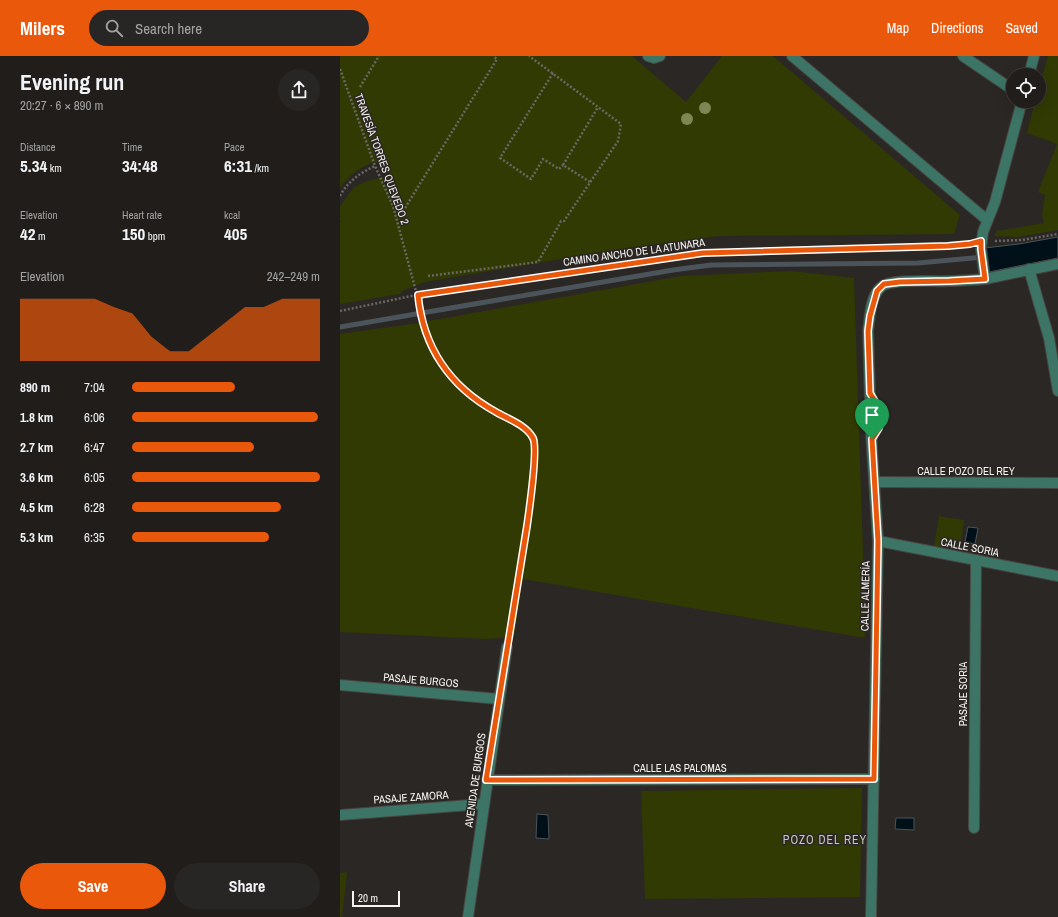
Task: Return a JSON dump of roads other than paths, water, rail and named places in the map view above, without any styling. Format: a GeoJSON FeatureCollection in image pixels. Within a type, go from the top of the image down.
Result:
{"type":"FeatureCollection","features":[{"type":"Feature","properties":{"kind":"street"},"geometry":{"type":"LineString","coordinates":[[648,56],[654,58],[660,56]]}},
{"type":"Feature","properties":{"kind":"street"},"geometry":{"type":"LineString","coordinates":[[792,56],[987,220]]}},
{"type":"Feature","properties":{"kind":"street"},"geometry":{"type":"LineString","coordinates":[[963,56],[1006,85]]}},
{"type":"Feature","properties":{"kind":"street"},"geometry":{"type":"LineString","coordinates":[[1031,68],[1034,56]]}},
{"type":"Feature","properties":{"kind":"street"},"geometry":{"type":"LineString","coordinates":[[1020,108],[995,202],[987,220],[981,245],[984,276],[1058,264]]}},
{"type":"Feature","properties":{"kind":"street"},"geometry":{"type":"LineString","coordinates":[[1029,269],[1049,338],[1058,391]]}},
{"type":"Feature","properties":{"kind":"street","name":"CALLE ALMERÍA"},"geometry":{"type":"LineString","coordinates":[[871,917],[878,541],[870,393],[868,331],[870,316],[875,294],[880,288],[888,283],[949,281],[984,276]]}},
{"type":"Feature","properties":{"kind":"street","name":"CALLE POZO DEL REY"},"geometry":{"type":"LineString","coordinates":[[874,482],[1058,484]]}},
{"type":"Feature","properties":{"kind":"street","name":"CALLE SORIA"},"geometry":{"type":"LineString","coordinates":[[878,541],[1058,576]]}},
{"type":"Feature","properties":{"kind":"street","name":"PASAJE SORIA"},"geometry":{"type":"LineString","coordinates":[[974,828],[976,560]]}},
{"type":"Feature","properties":{"kind":"street","name":"AVENIDA DE BURGOS"},"geometry":{"type":"LineString","coordinates":[[468,917],[486,780],[507,646]]}},
{"type":"Feature","properties":{"kind":"street","name":"PASAJE BURGOS"},"geometry":{"type":"LineString","coordinates":[[340,685],[499,699]]}},
{"type":"Feature","properties":{"kind":"street","name":"CALLE LAS PALOMAS"},"geometry":{"type":"LineString","coordinates":[[486,780],[874,779]]}},
{"type":"Feature","properties":{"kind":"street","name":"PASAJE ZAMORA"},"geometry":{"type":"LineString","coordinates":[[340,815],[483,804]]}},
{"type":"Feature","properties":{"kind":"waterway"},"geometry":{"type":"LineString","coordinates":[[340,327],[673,270],[711,265],[918,263],[984,257]]}},
{"type":"Feature","properties":{"kind":"district","name":"POZO DEL REY"},"geometry":{"type":"Point","coordinates":[825,840]}}]}
